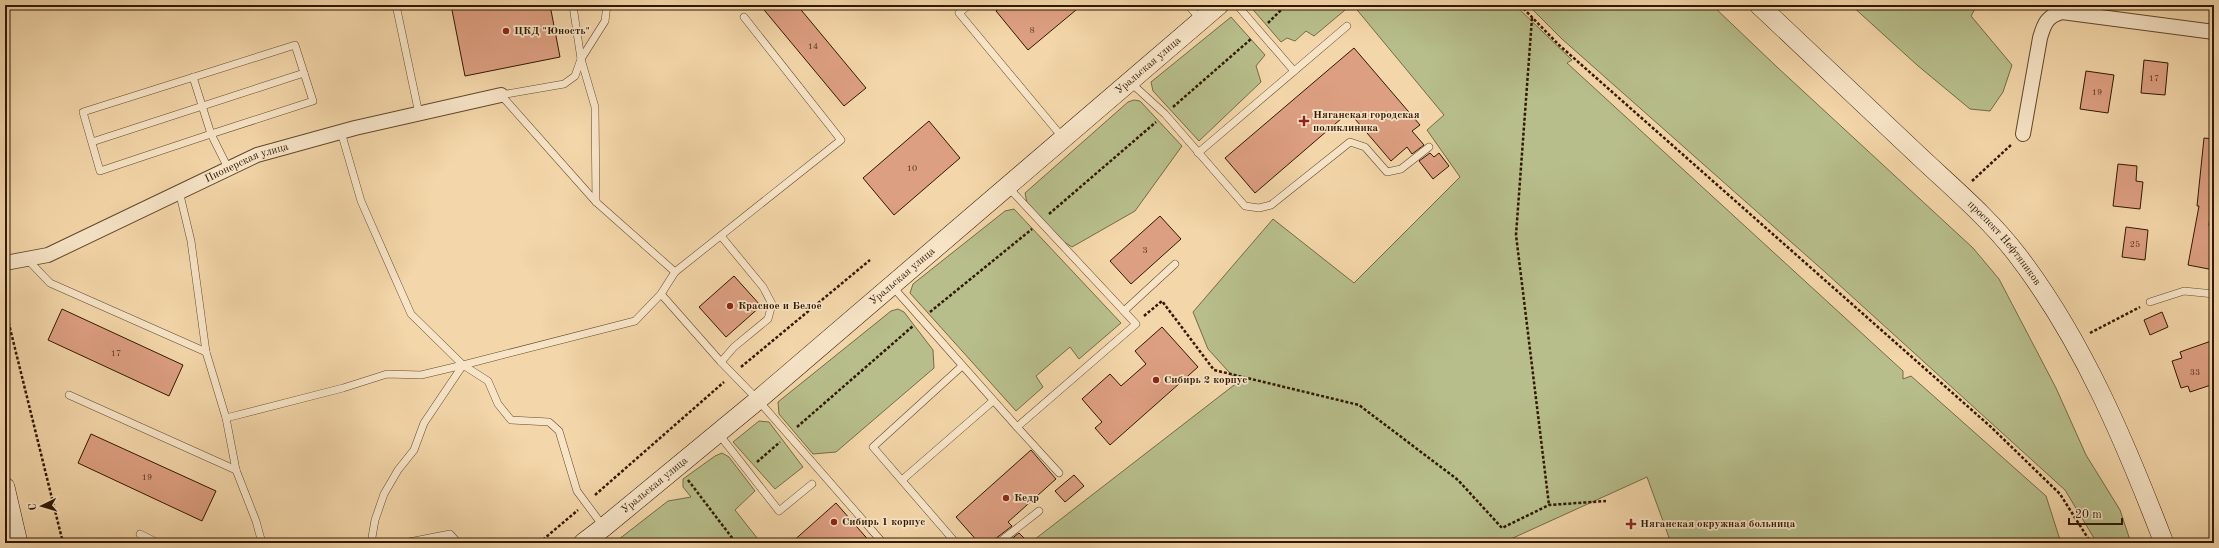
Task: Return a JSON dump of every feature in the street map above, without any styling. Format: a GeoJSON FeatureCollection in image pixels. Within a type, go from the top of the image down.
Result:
{"type":"FeatureCollection","features":[{"type":"Feature","properties":{"kind":"street","name":"Уральская улица"},"geometry":{"type":"LineString","coordinates":[[583,543],[758,400],[1218,5]]}},
{"type":"Feature","properties":{"kind":"street","name":"проспект Нефтяников"},"geometry":{"type":"LineString","coordinates":[[1759,5],[1958,193],[2017,254],[2060,314],[2111,417],[2164,543]]}},
{"type":"Feature","properties":{"kind":"street"},"geometry":{"type":"LineString","coordinates":[[2023,134],[2044,23],[2052,15],[2062,12],[2214,32]]}},
{"type":"Feature","properties":{"kind":"street","name":"Пионерская улица"},"geometry":{"type":"LineString","coordinates":[[5,263],[48,255],[178,191],[257,155],[341,132],[501,95]]}},
{"type":"Feature","properties":{"kind":"street"},"geometry":{"type":"LineString","coordinates":[[5,487],[18,543]]}},
{"type":"Feature","properties":{"kind":"lane"},"geometry":{"type":"LineString","coordinates":[[396,5],[419,114]]}},
{"type":"Feature","properties":{"kind":"lane"},"geometry":{"type":"LineString","coordinates":[[501,95],[564,84],[575,76],[581,60],[605,21],[607,5]]}},
{"type":"Feature","properties":{"kind":"lane"},"geometry":{"type":"LineString","coordinates":[[968,5],[959,13],[1063,138]]}},
{"type":"Feature","properties":{"kind":"lane"},"geometry":{"type":"LineString","coordinates":[[1188,5],[1201,20]]}},
{"type":"Feature","properties":{"kind":"lane"},"geometry":{"type":"LineString","coordinates":[[1237,5],[1294,71]]}},
{"type":"Feature","properties":{"kind":"lane"},"geometry":{"type":"LineString","coordinates":[[573,6],[581,60],[595,107],[596,202]]}},
{"type":"Feature","properties":{"kind":"lane"},"geometry":{"type":"LineString","coordinates":[[226,418],[343,388],[387,374],[421,375],[635,321],[661,294],[675,272],[841,140],[744,17]]}},
{"type":"Feature","properties":{"kind":"lane"},"geometry":{"type":"LineString","coordinates":[[1198,153],[1347,26]]}},
{"type":"Feature","properties":{"kind":"lane"},"geometry":{"type":"LineString","coordinates":[[295,45],[312,101],[100,171],[83,112],[193,77],[295,45]]}},
{"type":"Feature","properties":{"kind":"lane"},"geometry":{"type":"LineString","coordinates":[[92,142],[304,73]]}},
{"type":"Feature","properties":{"kind":"lane"},"geometry":{"type":"LineString","coordinates":[[193,77],[211,134],[228,168]]}},
{"type":"Feature","properties":{"kind":"lane"},"geometry":{"type":"LineString","coordinates":[[1129,81],[1165,114],[1245,206],[1259,208],[1271,205],[1350,142],[1365,147],[1387,172],[1401,169],[1429,147]]}},
{"type":"Feature","properties":{"kind":"lane"},"geometry":{"type":"LineString","coordinates":[[501,95],[596,202],[675,272]]}},
{"type":"Feature","properties":{"kind":"lane"},"geometry":{"type":"LineString","coordinates":[[341,132],[361,201],[411,314],[463,365],[488,381],[498,404],[511,420],[548,422],[559,431],[577,491],[585,504],[604,527]]}},
{"type":"Feature","properties":{"kind":"lane"},"geometry":{"type":"LineString","coordinates":[[1007,186],[1136,324],[1017,427]]}},
{"type":"Feature","properties":{"kind":"lane"},"geometry":{"type":"LineString","coordinates":[[178,191],[191,241],[206,352],[226,418],[236,470],[256,521],[262,543]]}},
{"type":"Feature","properties":{"kind":"lane"},"geometry":{"type":"LineString","coordinates":[[721,236],[763,287],[772,304],[768,318],[734,347],[721,362]]}},
{"type":"Feature","properties":{"kind":"lane"},"geometry":{"type":"LineString","coordinates":[[27,259],[50,283],[206,352]]}},
{"type":"Feature","properties":{"kind":"lane"},"geometry":{"type":"LineString","coordinates":[[1124,311],[1175,264]]}},
{"type":"Feature","properties":{"kind":"lane"},"geometry":{"type":"LineString","coordinates":[[891,285],[993,401],[1059,473]]}},
{"type":"Feature","properties":{"kind":"lane"},"geometry":{"type":"LineString","coordinates":[[2150,302],[2184,291],[2214,294]]}},
{"type":"Feature","properties":{"kind":"lane"},"geometry":{"type":"LineString","coordinates":[[661,294],[721,362],[734,374],[789,434],[883,543]]}},
{"type":"Feature","properties":{"kind":"lane"},"geometry":{"type":"LineString","coordinates":[[371,543],[375,520],[384,494],[398,470],[414,450],[424,424],[463,365]]}},
{"type":"Feature","properties":{"kind":"lane"},"geometry":{"type":"LineString","coordinates":[[956,543],[873,446],[962,366]]}},
{"type":"Feature","properties":{"kind":"lane"},"geometry":{"type":"LineString","coordinates":[[69,395],[236,470]]}},
{"type":"Feature","properties":{"kind":"lane"},"geometry":{"type":"LineString","coordinates":[[902,480],[993,401]]}},
{"type":"Feature","properties":{"kind":"lane"},"geometry":{"type":"LineString","coordinates":[[718,433],[779,511],[812,484]]}},
{"type":"Feature","properties":{"kind":"lane"},"geometry":{"type":"LineString","coordinates":[[998,543],[1039,511]]}},
{"type":"Feature","properties":{"kind":"lane"},"geometry":{"type":"LineString","coordinates":[[140,534],[158,543]]}},
{"type":"Feature","properties":{"kind":"lane"},"geometry":{"type":"LineString","coordinates":[[404,543],[450,534],[458,543]]}},
{"type":"Feature","properties":{"kind":"path"},"geometry":{"type":"LineString","coordinates":[[747,471],[921,319],[1041,221],[1165,114],[1286,5]]}},
{"type":"Feature","properties":{"kind":"path"},"geometry":{"type":"LineString","coordinates":[[1520,5],[1559,45],[1991,427],[2060,494],[2091,543]]}},
{"type":"Feature","properties":{"kind":"path"},"geometry":{"type":"LineString","coordinates":[[1532,18],[1516,235],[1549,505]]}},
{"type":"Feature","properties":{"kind":"path"},"geometry":{"type":"LineString","coordinates":[[1958,193],[2023,134]]}},
{"type":"Feature","properties":{"kind":"path"},"geometry":{"type":"LineString","coordinates":[[539,543],[734,374],[870,260]]}},
{"type":"Feature","properties":{"kind":"path"},"geometry":{"type":"LineString","coordinates":[[1136,324],[1162,301],[1214,370],[1359,405],[1458,480],[1502,528],[1549,505],[1606,501]]}},
{"type":"Feature","properties":{"kind":"path"},"geometry":{"type":"LineString","coordinates":[[2074,342],[2150,302]]}},
{"type":"Feature","properties":{"kind":"path"},"geometry":{"type":"LineString","coordinates":[[5,308],[63,543]]}},
{"type":"Feature","properties":{"kind":"path"},"geometry":{"type":"LineString","coordinates":[[677,467],[736,543]]}},
{"type":"Feature","properties":{"kind":"green space"},"geometry":{"type":"Polygon","coordinates":[[[1249,5],[1351,5],[1314,36],[1306,31],[1295,41],[1287,38],[1281,42],[1249,5]]]}},
{"type":"Feature","properties":{"kind":"green space"},"geometry":{"type":"Polygon","coordinates":[[[1353,5],[1515,5],[1572,60],[1567,63],[1903,371],[1903,379],[1911,376],[2046,496],[2061,543],[1671,543],[1647,477],[1502,543],[1030,543],[1238,382],[1208,349],[1193,312],[1273,219],[1354,283],[1460,177],[1427,130],[1444,115],[1353,5]]]}},
{"type":"Feature","properties":{"kind":"green space"},"geometry":{"type":"Polygon","coordinates":[[[1528,5],[1712,5],[1973,248],[1999,279],[2056,388],[2086,455],[2120,510],[2131,543],[2097,543],[2065,490],[1825,272],[1562,39],[1528,5]]]}},
{"type":"Feature","properties":{"kind":"green space"},"geometry":{"type":"Polygon","coordinates":[[[1851,5],[1977,5],[1971,16],[2012,65],[2003,92],[1990,111],[1970,109],[1917,65],[1851,5]]]}},
{"type":"Feature","properties":{"kind":"green space"},"geometry":{"type":"Polygon","coordinates":[[[1231,17],[1265,55],[1256,66],[1261,82],[1199,141],[1153,91],[1151,82],[1231,17]]]}},
{"type":"Feature","properties":{"kind":"green space"},"geometry":{"type":"Polygon","coordinates":[[[1134,100],[1140,101],[1182,146],[1135,211],[1072,247],[1064,242],[1027,203],[1025,193],[1128,102],[1134,100]]]}},
{"type":"Feature","properties":{"kind":"green space"},"geometry":{"type":"Polygon","coordinates":[[[1014,209],[1121,323],[1079,359],[1070,347],[1036,376],[1043,387],[1016,411],[910,293],[913,284],[1005,211],[1014,209]]]}},
{"type":"Feature","properties":{"kind":"green space"},"geometry":{"type":"Polygon","coordinates":[[[898,309],[904,312],[933,350],[934,368],[836,452],[813,454],[779,414],[778,402],[891,311],[898,309]]]}},
{"type":"Feature","properties":{"kind":"green space"},"geometry":{"type":"Polygon","coordinates":[[[759,421],[769,422],[803,467],[775,489],[733,442],[759,421]]]}},
{"type":"Feature","properties":{"kind":"green space"},"geometry":{"type":"Polygon","coordinates":[[[722,453],[729,457],[755,491],[735,510],[761,543],[614,543],[668,501],[691,497],[683,487],[683,479],[715,456],[722,453]]]}},
{"type":"Feature","properties":{"kind":"building","name":"ЦКД \"Юность\""},"geometry":{"type":"Polygon","coordinates":[[[451,5],[550,5],[560,57],[465,76],[451,5]]]}},
{"type":"Feature","properties":{"kind":"building"},"geometry":{"type":"Polygon","coordinates":[[[760,5],[797,5],[866,88],[844,106],[760,5]]]}},
{"type":"Feature","properties":{"kind":"building"},"geometry":{"type":"Polygon","coordinates":[[[1004,5],[1082,5],[1028,50],[996,11],[1004,5]]]}},
{"type":"Feature","properties":{"kind":"building","name":"Няганская городская поликлиника"},"geometry":{"type":"Polygon","coordinates":[[[1354,48],[1420,125],[1412,131],[1424,145],[1412,154],[1407,147],[1391,161],[1349,112],[1255,193],[1225,158],[1354,48]]]}},
{"type":"Feature","properties":{"kind":"building"},"geometry":{"type":"Polygon","coordinates":[[[2144,60],[2168,63],[2165,95],[2141,93],[2144,60]]]}},
{"type":"Feature","properties":{"kind":"building"},"geometry":{"type":"Polygon","coordinates":[[[2086,71],[2114,75],[2108,113],[2080,109],[2086,71]]]}},
{"type":"Feature","properties":{"kind":"building"},"geometry":{"type":"Polygon","coordinates":[[[929,121],[960,158],[894,215],[863,178],[929,121]]]}},
{"type":"Feature","properties":{"kind":"building"},"geometry":{"type":"Polygon","coordinates":[[[2204,138],[2214,139],[2214,196],[2212,195],[2209,226],[2214,227],[2214,270],[2188,265],[2199,206],[2197,206],[2204,138]]]}},
{"type":"Feature","properties":{"kind":"building"},"geometry":{"type":"Polygon","coordinates":[[[1430,153],[1434,157],[1439,153],[1449,166],[1433,179],[1419,161],[1430,153]]]}},
{"type":"Feature","properties":{"kind":"building"},"geometry":{"type":"Polygon","coordinates":[[[2118,164],[2137,166],[2136,181],[2143,182],[2140,209],[2113,206],[2118,164]]]}},
{"type":"Feature","properties":{"kind":"building"},"geometry":{"type":"Polygon","coordinates":[[[1160,216],[1181,239],[1131,284],[1110,261],[1160,216]]]}},
{"type":"Feature","properties":{"kind":"building"},"geometry":{"type":"Polygon","coordinates":[[[2126,227],[2148,230],[2145,260],[2122,257],[2126,227]]]}},
{"type":"Feature","properties":{"kind":"building","name":"Красное и Белое"},"geometry":{"type":"Polygon","coordinates":[[[734,276],[761,306],[726,337],[699,307],[734,276]]]}},
{"type":"Feature","properties":{"kind":"building"},"geometry":{"type":"Polygon","coordinates":[[[62,309],[183,365],[169,396],[48,340],[62,309]]]}},
{"type":"Feature","properties":{"kind":"building"},"geometry":{"type":"Polygon","coordinates":[[[2162,312],[2168,327],[2150,335],[2144,320],[2162,312]]]}},
{"type":"Feature","properties":{"kind":"building","name":"Сибирь 2 корпус"},"geometry":{"type":"Polygon","coordinates":[[[1162,327],[1198,367],[1110,445],[1095,428],[1102,422],[1082,399],[1110,374],[1121,386],[1146,364],[1135,351],[1162,327]]]}},
{"type":"Feature","properties":{"kind":"building"},"geometry":{"type":"Polygon","coordinates":[[[2214,340],[2214,384],[2190,392],[2188,386],[2181,388],[2172,361],[2182,358],[2180,352],[2214,340]]]}},
{"type":"Feature","properties":{"kind":"building"},"geometry":{"type":"Polygon","coordinates":[[[91,434],[216,491],[202,521],[78,463],[91,434]]]}},
{"type":"Feature","properties":{"kind":"building","name":"Кедр"},"geometry":{"type":"Polygon","coordinates":[[[1031,450],[1056,479],[1008,522],[1012,526],[995,539],[993,543],[979,543],[956,517],[1031,450]]]}},
{"type":"Feature","properties":{"kind":"building"},"geometry":{"type":"Polygon","coordinates":[[[1074,475],[1084,486],[1065,502],[1055,491],[1074,475]]]}},
{"type":"Feature","properties":{"kind":"building","name":"Сибирь 1 корпус"},"geometry":{"type":"Polygon","coordinates":[[[836,503],[871,543],[791,543],[836,503]]]}},
{"type":"Feature","properties":{"kind":"building"},"geometry":{"type":"Polygon","coordinates":[[[1019,533],[1029,543],[1006,543],[1019,533]]]}},
{"type":"Feature","properties":{"kind":"place","name":"ЦКД \"Юность\""},"geometry":{"type":"Point","coordinates":[506,31]}},
{"type":"Feature","properties":{"kind":"place","name":"Няганская городская поликлиника"},"geometry":{"type":"Point","coordinates":[1304,121]}},
{"type":"Feature","properties":{"kind":"place","name":"Красное и Белое"},"geometry":{"type":"Point","coordinates":[730,306]}},
{"type":"Feature","properties":{"kind":"place","name":"Сибирь 2 корпус"},"geometry":{"type":"Point","coordinates":[1156,380]}},
{"type":"Feature","properties":{"kind":"place","name":"Кедр"},"geometry":{"type":"Point","coordinates":[1006,498]}},
{"type":"Feature","properties":{"kind":"place","name":"Сибирь 1 корпус"},"geometry":{"type":"Point","coordinates":[834,522]}},
{"type":"Feature","properties":{"kind":"place","name":"Няганская окружная больница"},"geometry":{"type":"Point","coordinates":[1631,524]}}]}
